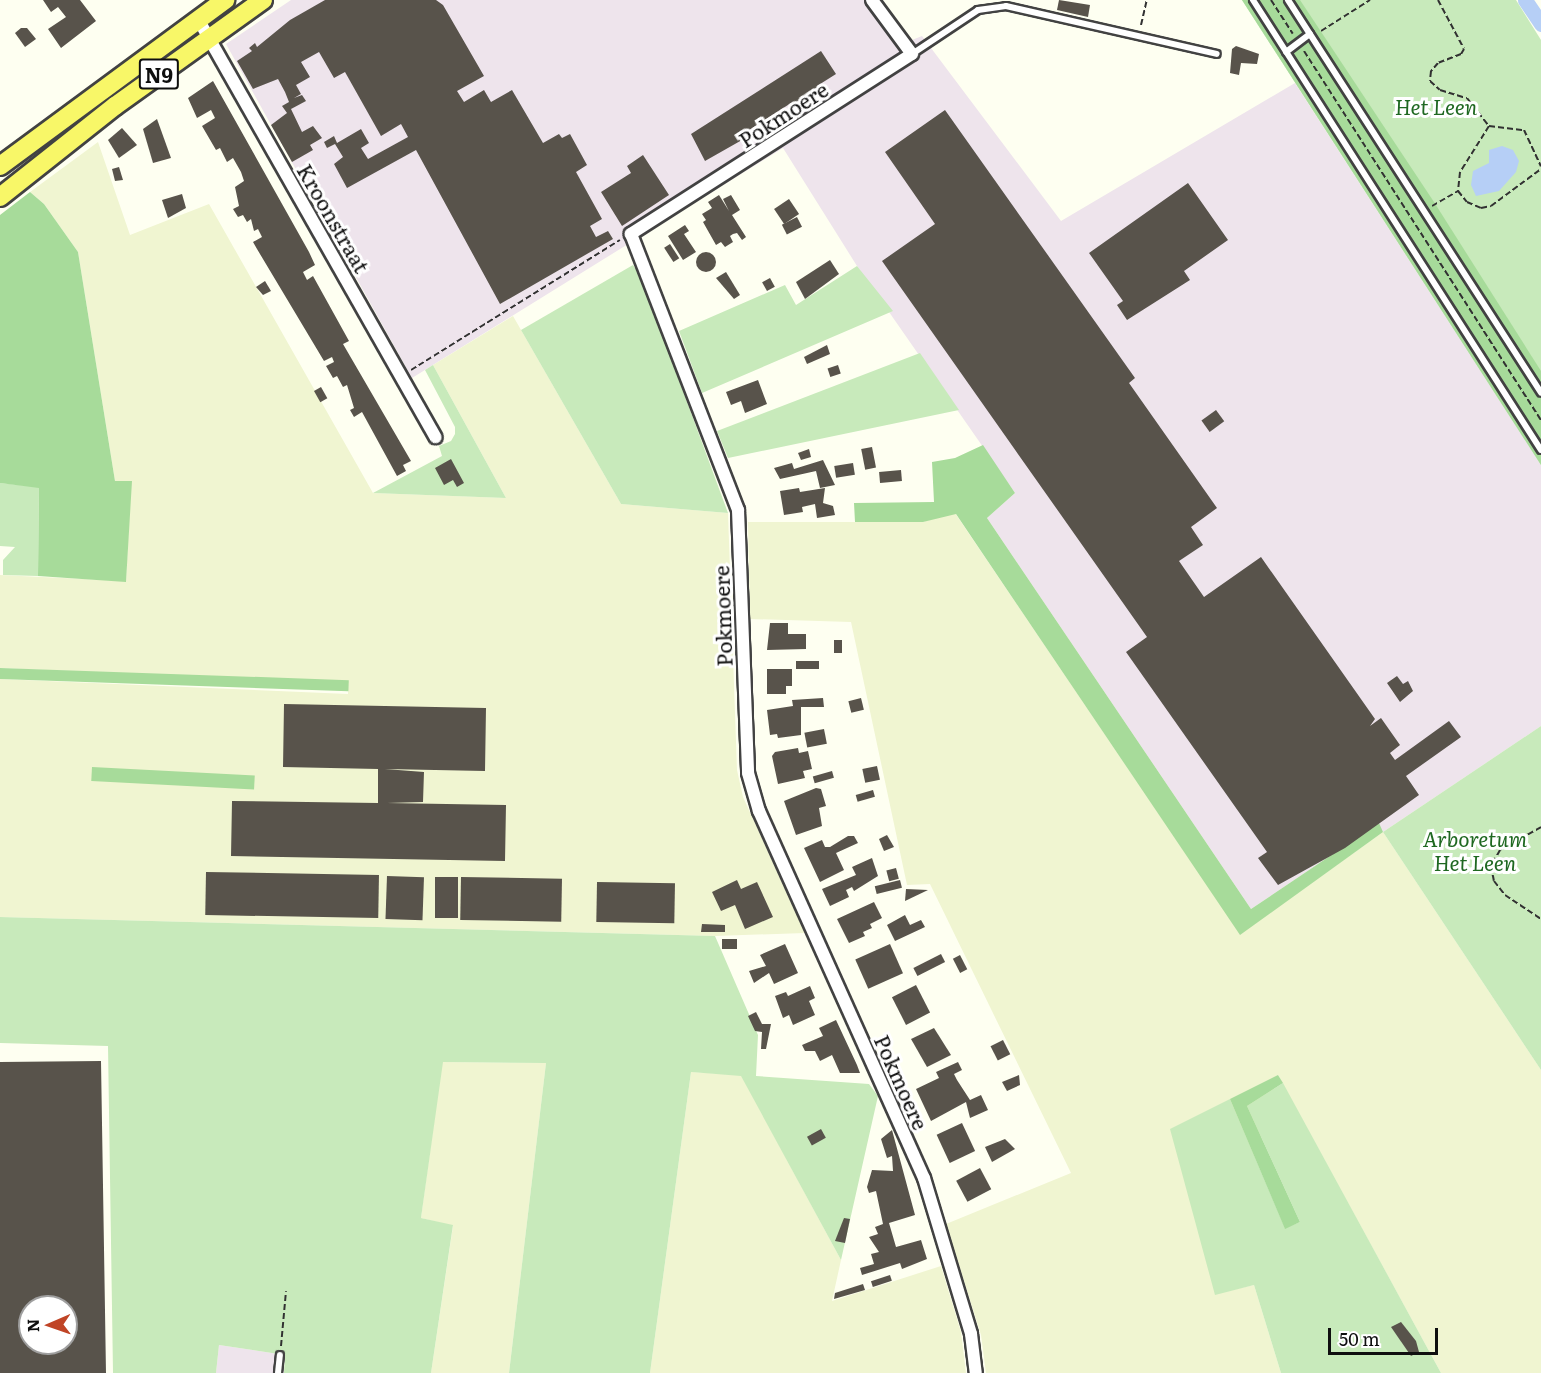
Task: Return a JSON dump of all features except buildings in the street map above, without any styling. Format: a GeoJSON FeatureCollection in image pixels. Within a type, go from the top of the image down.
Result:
{"type":"FeatureCollection","features":[{"type":"Feature","properties":{"kind":"main road","name":"N9"},"geometry":{"type":"LineString","coordinates":[[1,164],[225,0]]}},
{"type":"Feature","properties":{"kind":"main road","name":"N9"},"geometry":{"type":"LineString","coordinates":[[0,196],[115,106],[263,0]]}},
{"type":"Feature","properties":{"kind":"street"},"geometry":{"type":"LineString","coordinates":[[872,0],[912,54]]}},
{"type":"Feature","properties":{"kind":"street","name":"Kroonstraat"},"geometry":{"type":"LineString","coordinates":[[198,19],[435,437]]}},
{"type":"Feature","properties":{"kind":"street","name":"Pokmoere"},"geometry":{"type":"LineString","coordinates":[[912,54],[631,234],[738,510],[747,773],[759,811],[924,1178],[971,1334],[976,1373]]}},
{"type":"Feature","properties":{"kind":"street"},"geometry":{"type":"LineString","coordinates":[[1,164],[29,175]]}},
{"type":"Feature","properties":{"kind":"lane"},"geometry":{"type":"LineString","coordinates":[[1253,0],[1541,450]]}},
{"type":"Feature","properties":{"kind":"lane"},"geometry":{"type":"LineString","coordinates":[[1288,0],[1541,392]]}},
{"type":"Feature","properties":{"kind":"lane"},"geometry":{"type":"LineString","coordinates":[[912,54],[978,10],[1006,6],[1216,54]]}},
{"type":"Feature","properties":{"kind":"lane"},"geometry":{"type":"LineString","coordinates":[[1286,52],[1310,34]]}},
{"type":"Feature","properties":{"kind":"lane"},"geometry":{"type":"LineString","coordinates":[[278,1373],[280,1355]]}},
{"type":"Feature","properties":{"kind":"path"},"geometry":{"type":"LineString","coordinates":[[1139,36],[1147,0]]}},
{"type":"Feature","properties":{"kind":"path"},"geometry":{"type":"LineString","coordinates":[[1271,0],[1541,420]]}},
{"type":"Feature","properties":{"kind":"path"},"geometry":{"type":"LineString","coordinates":[[1321,31],[1370,0]]}},
{"type":"Feature","properties":{"kind":"path"},"geometry":{"type":"LineString","coordinates":[[1438,0],[1464,49],[1461,54],[1438,63],[1431,71],[1430,81],[1440,90],[1467,98],[1489,126],[1524,129],[1541,167],[1510,196],[1486,207],[1475,207],[1458,191]]}},
{"type":"Feature","properties":{"kind":"path"},"geometry":{"type":"LineString","coordinates":[[1458,191],[1460,172],[1489,126]]}},
{"type":"Feature","properties":{"kind":"path"},"geometry":{"type":"LineString","coordinates":[[1424,210],[1458,191]]}},
{"type":"Feature","properties":{"kind":"path"},"geometry":{"type":"LineString","coordinates":[[401,377],[631,234]]}},
{"type":"Feature","properties":{"kind":"path"},"geometry":{"type":"LineString","coordinates":[[1541,827],[1500,850],[1491,866],[1494,881],[1505,895],[1541,919]]}},
{"type":"Feature","properties":{"kind":"path"},"geometry":{"type":"LineString","coordinates":[[280,1355],[286,1291]]}},
{"type":"Feature","properties":{"kind":"shaded area"},"geometry":{"type":"Polygon","coordinates":[[[291,0],[882,0],[912,40],[922,36],[1061,221],[1295,83],[1541,465],[1541,726],[1383,832],[1378,824],[1251,909],[987,518],[1015,493],[857,266],[783,148],[412,378],[226,44],[291,0]]]}},
{"type":"Feature","properties":{"kind":"shaded area"},"geometry":{"type":"Polygon","coordinates":[[[219,1345],[285,1355],[284,1373],[216,1373],[219,1345]]]}},
{"type":"Feature","properties":{"kind":"green space","name":"Het Leen"},"geometry":{"type":"Polygon","coordinates":[[[1242,0],[1516,0],[1541,40],[1541,465],[1242,0]]]}},
{"type":"Feature","properties":{"kind":"green space"},"geometry":{"type":"Polygon","coordinates":[[[1242,0],[1300,0],[1434,202],[1541,371],[1541,465],[1242,0]]]}},
{"type":"Feature","properties":{"kind":"green space"},"geometry":{"type":"Polygon","coordinates":[[[98,142],[130,235],[209,204],[373,493],[506,498],[433,365],[513,316],[621,504],[728,513],[737,770],[743,797],[805,933],[715,936],[0,917],[0,679],[348,694],[348,683],[0,668],[0,575],[126,581],[131,481],[115,481],[78,252],[44,204],[30,192],[98,142]]]}},
{"type":"Feature","properties":{"kind":"green space"},"geometry":{"type":"Polygon","coordinates":[[[30,192],[44,204],[78,252],[115,481],[132,481],[126,582],[38,576],[39,488],[0,483],[0,215],[30,192]]]}},
{"type":"Feature","properties":{"kind":"green space"},"geometry":{"type":"Polygon","coordinates":[[[633,265],[641,277],[728,513],[621,504],[521,330],[633,265]]]}},
{"type":"Feature","properties":{"kind":"green space"},"geometry":{"type":"Polygon","coordinates":[[[857,266],[893,311],[702,393],[679,331],[785,285],[796,305],[857,266]]]}},
{"type":"Feature","properties":{"kind":"green space"},"geometry":{"type":"Polygon","coordinates":[[[920,353],[959,410],[728,458],[717,431],[920,353]]]}},
{"type":"Feature","properties":{"kind":"green space"},"geometry":{"type":"Polygon","coordinates":[[[433,365],[506,498],[373,493],[442,456],[439,446],[451,441],[455,434],[455,427],[425,370],[433,365]]]}},
{"type":"Feature","properties":{"kind":"green space"},"geometry":{"type":"Polygon","coordinates":[[[983,445],[1015,493],[987,518],[1251,909],[1379,823],[1383,832],[1240,935],[956,514],[923,522],[855,522],[854,503],[934,502],[932,462],[955,458],[983,445]]]}},
{"type":"Feature","properties":{"kind":"green space"},"geometry":{"type":"Polygon","coordinates":[[[0,483],[39,487],[38,576],[3,575],[3,560],[15,547],[0,546],[0,483]]]}},
{"type":"Feature","properties":{"kind":"green space"},"geometry":{"type":"Polygon","coordinates":[[[955,513],[1240,934],[1383,832],[1541,1070],[1541,1373],[1441,1373],[1278,1075],[1215,1294],[1254,1285],[1281,1373],[986,1373],[981,1335],[946,1224],[1071,1173],[930,884],[907,885],[851,622],[750,619],[748,522],[922,522],[955,513]]]}},
{"type":"Feature","properties":{"kind":"green space"},"geometry":{"type":"Polygon","coordinates":[[[0,668],[349,680],[348,691],[0,679],[0,668]]]}},
{"type":"Feature","properties":{"kind":"green space","name":"Arboretum Het Leen"},"geometry":{"type":"Polygon","coordinates":[[[1541,726],[1541,1070],[1383,832],[1541,726]]]}},
{"type":"Feature","properties":{"kind":"green space"},"geometry":{"type":"Polygon","coordinates":[[[92,767],[255,776],[254,790],[91,781],[92,767]]]}},
{"type":"Feature","properties":{"kind":"green space"},"geometry":{"type":"Polygon","coordinates":[[[0,917],[715,936],[758,1035],[756,1076],[869,1084],[878,1096],[841,1260],[741,1076],[691,1072],[650,1373],[509,1373],[546,1063],[443,1062],[421,1218],[453,1225],[431,1373],[284,1373],[285,1355],[219,1345],[216,1373],[113,1373],[108,1046],[0,1043],[0,917]]]}},
{"type":"Feature","properties":{"kind":"green space"},"geometry":{"type":"Polygon","coordinates":[[[442,1062],[546,1063],[509,1373],[431,1373],[453,1226],[421,1218],[442,1062]]]}},
{"type":"Feature","properties":{"kind":"green space"},"geometry":{"type":"Polygon","coordinates":[[[691,1072],[741,1075],[841,1260],[832,1301],[941,1266],[961,1332],[966,1373],[650,1373],[691,1072]]]}},
{"type":"Feature","properties":{"kind":"green space"},"geometry":{"type":"Polygon","coordinates":[[[1278,1075],[1283,1083],[1247,1106],[1300,1222],[1285,1229],[1230,1099],[1278,1075]]]}},
{"type":"Feature","properties":{"kind":"green space"},"geometry":{"type":"Polygon","coordinates":[[[1283,1083],[1441,1373],[1281,1373],[1254,1285],[1215,1295],[1170,1129],[1230,1099],[1285,1228],[1300,1222],[1247,1106],[1283,1083]]]}},
{"type":"Feature","properties":{"kind":"water"},"geometry":{"type":"Polygon","coordinates":[[[1502,146],[1513,150],[1519,161],[1516,172],[1499,191],[1476,196],[1471,185],[1473,171],[1489,163],[1489,150],[1502,146]]]}},
{"type":"Feature","properties":{"kind":"waterway"},"geometry":{"type":"LineString","coordinates":[[1525,0],[1541,24]]}}]}
